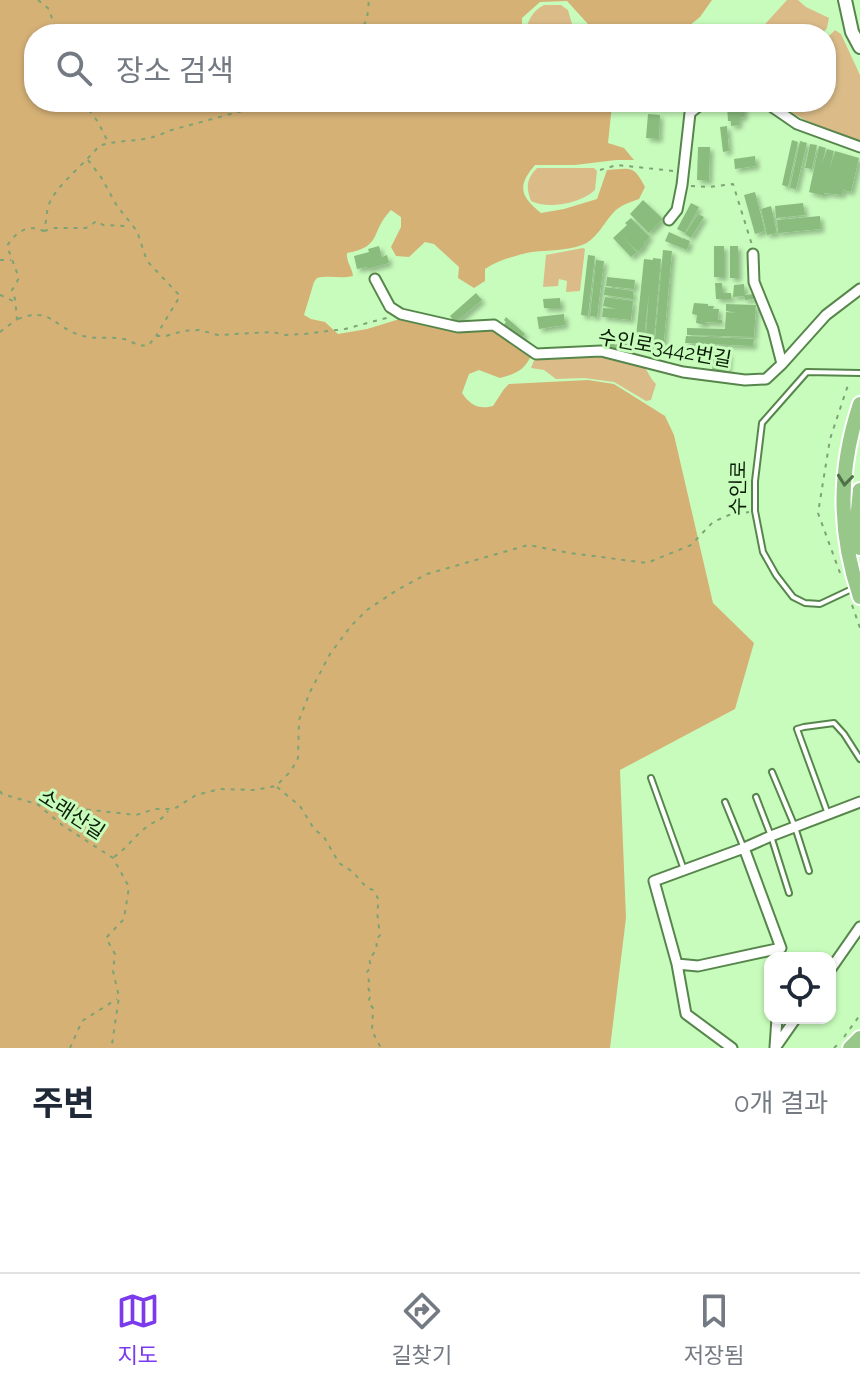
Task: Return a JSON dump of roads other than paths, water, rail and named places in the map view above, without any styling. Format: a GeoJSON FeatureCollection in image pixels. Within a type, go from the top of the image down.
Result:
{"type":"FeatureCollection","features":[{"type":"Feature","properties":{"kind":"main road"},"geometry":{"type":"LineString","coordinates":[[845,0],[852,32],[860,47]]}},
{"type":"Feature","properties":{"kind":"main road","name":"수인로"},"geometry":{"type":"LineString","coordinates":[[858,592],[846,551],[842,507],[845,472],[860,404]]}},
{"type":"Feature","properties":{"kind":"main road"},"geometry":{"type":"LineString","coordinates":[[859,497],[857,535],[860,548]]}},
{"type":"Feature","properties":{"kind":"main road"},"geometry":{"type":"LineString","coordinates":[[850,1048],[860,1038]]}},
{"type":"Feature","properties":{"kind":"street"},"geometry":{"type":"LineString","coordinates":[[669,220],[677,210],[691,112]]}},
{"type":"Feature","properties":{"kind":"street"},"geometry":{"type":"LineString","coordinates":[[780,112],[797,124],[860,147]]}},
{"type":"Feature","properties":{"kind":"street"},"geometry":{"type":"LineString","coordinates":[[753,254],[754,282],[773,329],[782,364]]}},
{"type":"Feature","properties":{"kind":"street","name":"수인로3442번길"},"geometry":{"type":"LineString","coordinates":[[375,279],[390,307],[401,314],[458,327],[494,325],[536,354],[601,351],[683,372],[745,380],[766,379],[826,315],[860,289]]}},
{"type":"Feature","properties":{"kind":"street"},"geometry":{"type":"LineString","coordinates":[[732,1048],[686,1014],[677,964],[654,881],[860,802]]}},
{"type":"Feature","properties":{"kind":"street"},"geometry":{"type":"LineString","coordinates":[[744,848],[781,952]]}},
{"type":"Feature","properties":{"kind":"street"},"geometry":{"type":"LineString","coordinates":[[836,961],[860,927]]}},
{"type":"Feature","properties":{"kind":"street"},"geometry":{"type":"LineString","coordinates":[[677,964],[698,966],[764,956]]}},
{"type":"Feature","properties":{"kind":"street"},"geometry":{"type":"LineString","coordinates":[[775,1048],[777,1024]]}},
{"type":"Feature","properties":{"kind":"street"},"geometry":{"type":"LineString","coordinates":[[775,1048],[792,1024]]}},
{"type":"Feature","properties":{"kind":"lane","name":"수인로"},"geometry":{"type":"LineString","coordinates":[[858,592],[820,604],[805,603],[793,597],[763,552],[755,511],[755,481],[762,423],[807,372],[860,373]]}},
{"type":"Feature","properties":{"kind":"lane"},"geometry":{"type":"LineString","coordinates":[[828,814],[797,729],[834,723],[860,759]]}},
{"type":"Feature","properties":{"kind":"lane"},"geometry":{"type":"LineString","coordinates":[[772,772],[809,871]]}},
{"type":"Feature","properties":{"kind":"lane"},"geometry":{"type":"LineString","coordinates":[[651,778],[684,870]]}},
{"type":"Feature","properties":{"kind":"lane"},"geometry":{"type":"LineString","coordinates":[[756,797],[789,893]]}},
{"type":"Feature","properties":{"kind":"lane"},"geometry":{"type":"LineString","coordinates":[[725,802],[744,848]]}}]}
